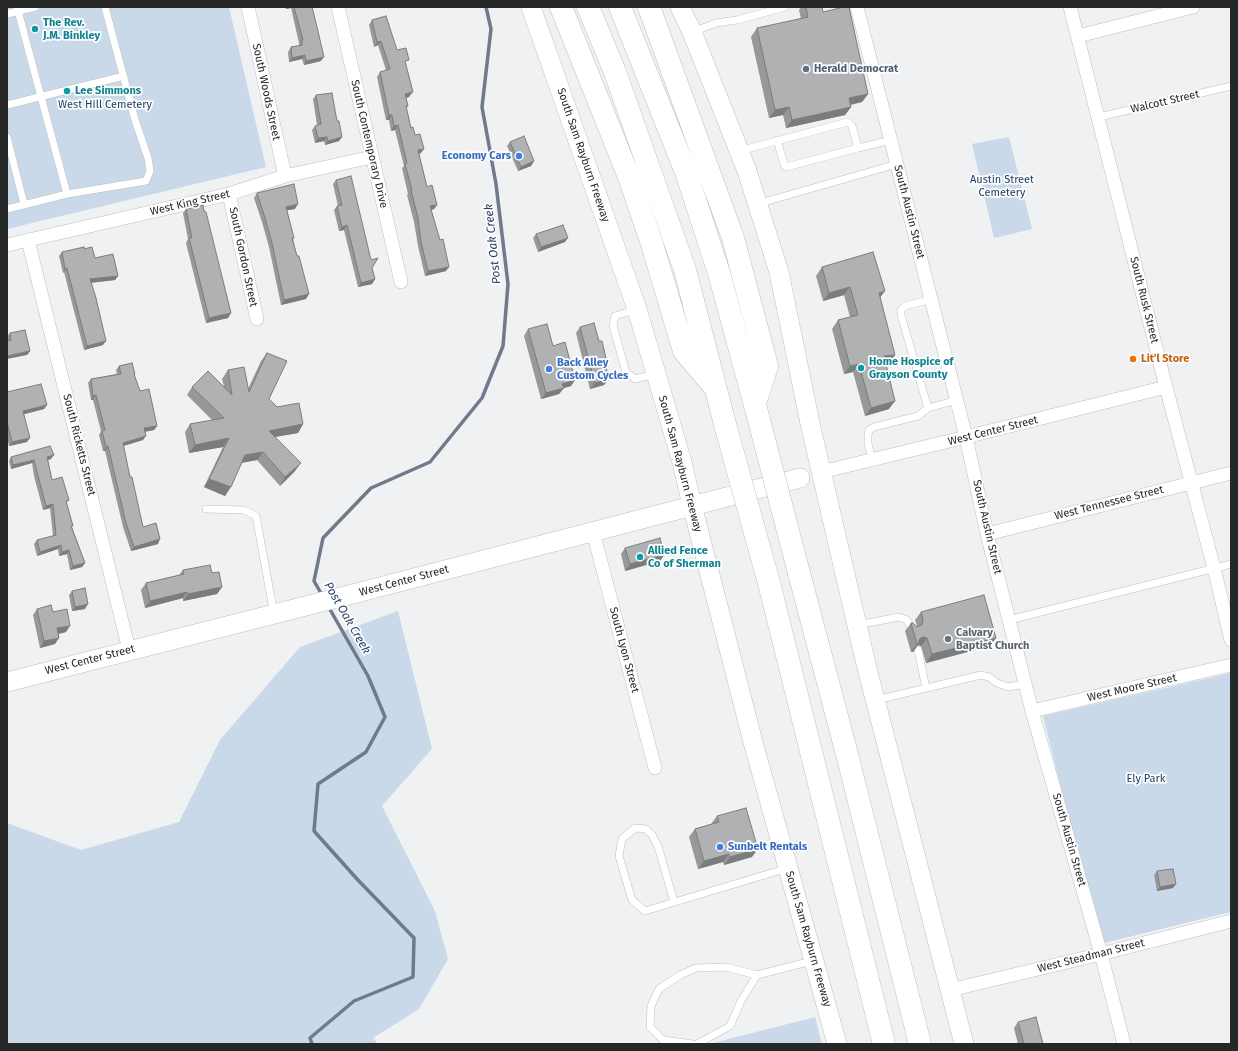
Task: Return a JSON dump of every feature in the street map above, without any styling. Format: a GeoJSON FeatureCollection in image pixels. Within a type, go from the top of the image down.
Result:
{"type":"FeatureCollection","features":[{"type":"Feature","properties":{"kind":"highway"},"geometry":{"type":"LineString","coordinates":[[561,7],[629,177],[652,244],[684,351],[716,388]]}},
{"type":"Feature","properties":{"kind":"highway"},"geometry":{"type":"LineString","coordinates":[[588,7],[615,72],[685,270],[726,428],[769,583],[881,1038]]}},
{"type":"Feature","properties":{"kind":"highway"},"geometry":{"type":"LineString","coordinates":[[620,7],[686,172],[719,273],[757,411],[848,758],[920,1044]]}},
{"type":"Feature","properties":{"kind":"highway"},"geometry":{"type":"LineString","coordinates":[[649,7],[733,238],[767,366],[757,411]]}},
{"type":"Feature","properties":{"kind":"main road","name":"South Sam Rayburn Freeway"},"geometry":{"type":"LineString","coordinates":[[531,7],[637,309],[682,462],[753,742],[837,1044]]}},
{"type":"Feature","properties":{"kind":"main road"},"geometry":{"type":"LineString","coordinates":[[680,7],[692,32],[747,171],[779,272],[821,472],[857,625],[964,1044]]}},
{"type":"Feature","properties":{"kind":"main road","name":"West Center Street"},"geometry":{"type":"LineString","coordinates":[[7,682],[800,478]]}},
{"type":"Feature","properties":{"kind":"street","name":"South Woods Street"},"geometry":{"type":"LineString","coordinates":[[248,7],[285,176]]}},
{"type":"Feature","properties":{"kind":"street","name":"South Contemporary Drive"},"geometry":{"type":"LineString","coordinates":[[338,7],[401,282]]}},
{"type":"Feature","properties":{"kind":"street","name":"South Austin Street"},"geometry":{"type":"LineString","coordinates":[[858,7],[957,400],[987,534],[1025,684],[1101,954],[1124,1044]]}},
{"type":"Feature","properties":{"kind":"street","name":"South Rusk Street"},"geometry":{"type":"LineString","coordinates":[[1070,7],[1166,387],[1214,568],[1231,640]]}},
{"type":"Feature","properties":{"kind":"street"},"geometry":{"type":"LineString","coordinates":[[1078,36],[1193,7]]}},
{"type":"Feature","properties":{"kind":"street","name":"West King Street"},"geometry":{"type":"LineString","coordinates":[[7,245],[229,194],[285,176],[372,157]]}},
{"type":"Feature","properties":{"kind":"street","name":"South Gordon Street"},"geometry":{"type":"LineString","coordinates":[[229,194],[257,320]]}},
{"type":"Feature","properties":{"kind":"street","name":"South Ricketts Street"},"geometry":{"type":"LineString","coordinates":[[28,240],[129,650]]}},
{"type":"Feature","properties":{"kind":"street","name":"West Center Street"},"geometry":{"type":"LineString","coordinates":[[821,472],[1166,387]]}},
{"type":"Feature","properties":{"kind":"street","name":"West Tennessee Street"},"geometry":{"type":"LineString","coordinates":[[987,534],[1231,472]]}},
{"type":"Feature","properties":{"kind":"street","name":"South Lyon Street"},"geometry":{"type":"LineString","coordinates":[[593,532],[655,768]]}},
{"type":"Feature","properties":{"kind":"street","name":"West Moore Street"},"geometry":{"type":"LineString","coordinates":[[1032,711],[1231,665]]}},
{"type":"Feature","properties":{"kind":"street","name":"West Steadman Street"},"geometry":{"type":"LineString","coordinates":[[950,990],[1231,921]]}},
{"type":"Feature","properties":{"kind":"lane"},"geometry":{"type":"LineString","coordinates":[[7,14],[17,9],[35,7]]}},
{"type":"Feature","properties":{"kind":"lane"},"geometry":{"type":"LineString","coordinates":[[7,209],[67,194],[146,180],[150,171],[148,158],[135,120],[105,7]]}},
{"type":"Feature","properties":{"kind":"lane"},"geometry":{"type":"LineString","coordinates":[[692,32],[716,23],[737,20],[785,7]]}},
{"type":"Feature","properties":{"kind":"lane"},"geometry":{"type":"LineString","coordinates":[[17,9],[67,194]]}},
{"type":"Feature","properties":{"kind":"lane"},"geometry":{"type":"LineString","coordinates":[[7,105],[124,76]]}},
{"type":"Feature","properties":{"kind":"lane","name":"Walcott Street"},"geometry":{"type":"LineString","coordinates":[[1098,117],[1231,86]]}},
{"type":"Feature","properties":{"kind":"lane"},"geometry":{"type":"LineString","coordinates":[[739,151],[848,122],[852,126],[858,148]]}},
{"type":"Feature","properties":{"kind":"lane"},"geometry":{"type":"LineString","coordinates":[[7,137],[24,204]]}},
{"type":"Feature","properties":{"kind":"lane"},"geometry":{"type":"LineString","coordinates":[[777,140],[786,167],[891,140]]}},
{"type":"Feature","properties":{"kind":"lane"},"geometry":{"type":"LineString","coordinates":[[757,204],[897,164]]}},
{"type":"Feature","properties":{"kind":"lane"},"geometry":{"type":"LineString","coordinates":[[928,408],[901,315],[901,310],[906,306],[932,299]]}},
{"type":"Feature","properties":{"kind":"lane"},"geometry":{"type":"LineString","coordinates":[[637,309],[615,316],[613,326],[626,372],[635,379],[656,374]]}},
{"type":"Feature","properties":{"kind":"lane"},"geometry":{"type":"LineString","coordinates":[[872,460],[868,444],[868,435],[870,430],[874,427],[918,416],[928,408],[957,400]]}},
{"type":"Feature","properties":{"kind":"lane"},"geometry":{"type":"LineString","coordinates":[[206,509],[244,510],[256,516],[274,614]]}},
{"type":"Feature","properties":{"kind":"lane"},"geometry":{"type":"LineString","coordinates":[[1009,620],[1231,564]]}},
{"type":"Feature","properties":{"kind":"lane"},"geometry":{"type":"LineString","coordinates":[[857,625],[899,617],[907,620],[912,630]]}},
{"type":"Feature","properties":{"kind":"lane"},"geometry":{"type":"LineString","coordinates":[[918,650],[926,688]]}},
{"type":"Feature","properties":{"kind":"lane"},"geometry":{"type":"LineString","coordinates":[[875,700],[980,675],[989,677],[1008,688],[1025,684]]}},
{"type":"Feature","properties":{"kind":"lane"},"geometry":{"type":"LineString","coordinates":[[674,902],[658,846],[646,829],[635,828],[622,839],[619,856],[632,900],[645,911],[788,868]]}},
{"type":"Feature","properties":{"kind":"lane"},"geometry":{"type":"LineString","coordinates":[[693,1044],[663,1040],[650,1028],[651,1006],[660,990],[680,975],[696,968],[726,967],[757,975],[814,960]]}},
{"type":"Feature","properties":{"kind":"lane"},"geometry":{"type":"LineString","coordinates":[[697,1044],[730,1026],[757,975]]}},
{"type":"Feature","properties":{"kind":"green space","name":"West Hill Cemetery"},"geometry":{"type":"Polygon","coordinates":[[[7,7],[229,7],[266,167],[7,229],[7,7]]]}},
{"type":"Feature","properties":{"kind":"green space","name":"Austin Street Cemetery"},"geometry":{"type":"Polygon","coordinates":[[[1009,137],[1032,229],[994,238],[972,144],[1009,137]]]}},
{"type":"Feature","properties":{"kind":"green space"},"geometry":{"type":"Polygon","coordinates":[[[398,611],[432,749],[382,806],[435,911],[448,959],[419,1009],[373,1038],[378,1044],[7,1044],[7,823],[81,850],[179,822],[220,740],[300,647],[398,611]]]}},
{"type":"Feature","properties":{"kind":"green space","name":"Ely Park"},"geometry":{"type":"Polygon","coordinates":[[[1231,673],[1231,912],[1100,944],[1043,716],[1231,673]]]}},
{"type":"Feature","properties":{"kind":"green space"},"geometry":{"type":"Polygon","coordinates":[[[815,1017],[822,1044],[709,1044],[815,1017]]]}},
{"type":"Feature","properties":{"kind":"building"},"geometry":{"type":"Polygon","coordinates":[[[294,7],[312,7],[324,57],[306,61],[305,55],[292,58],[291,47],[302,45],[303,40],[294,7]]]}},
{"type":"Feature","properties":{"kind":"building","name":"Herald Democrat"},"geometry":{"type":"Polygon","coordinates":[[[806,7],[822,7],[823,12],[849,7],[868,94],[849,98],[851,107],[792,120],[789,107],[775,110],[757,28],[808,17],[806,7]]]}},
{"type":"Feature","properties":{"kind":"building"},"geometry":{"type":"Polygon","coordinates":[[[386,16],[397,50],[406,48],[409,60],[405,61],[413,92],[405,94],[408,106],[406,106],[411,128],[413,127],[415,135],[420,134],[424,149],[418,150],[427,187],[432,185],[437,205],[430,206],[440,240],[443,239],[449,267],[428,271],[398,125],[394,126],[392,115],[389,115],[380,72],[390,69],[381,41],[377,42],[372,20],[386,16]]]}},
{"type":"Feature","properties":{"kind":"building"},"geometry":{"type":"Polygon","coordinates":[[[332,93],[337,121],[339,121],[342,137],[328,141],[327,137],[318,138],[315,126],[321,124],[316,95],[332,93]]]}},
{"type":"Feature","properties":{"kind":"building","name":"Economy Cars"},"geometry":{"type":"Polygon","coordinates":[[[524,136],[534,161],[521,167],[510,142],[524,136]]]}},
{"type":"Feature","properties":{"kind":"building"},"geometry":{"type":"Polygon","coordinates":[[[351,176],[371,260],[378,258],[372,268],[375,279],[361,283],[347,225],[342,227],[337,206],[342,205],[336,180],[351,176]]]}},
{"type":"Feature","properties":{"kind":"building"},"geometry":{"type":"Polygon","coordinates":[[[294,184],[298,204],[286,207],[294,238],[292,238],[297,256],[299,256],[309,294],[284,300],[272,243],[257,193],[294,184]]]}},
{"type":"Feature","properties":{"kind":"building"},"geometry":{"type":"Polygon","coordinates":[[[203,205],[231,313],[209,318],[189,238],[192,238],[186,209],[203,205]]]}},
{"type":"Feature","properties":{"kind":"building"},"geometry":{"type":"Polygon","coordinates":[[[563,225],[568,238],[541,247],[536,234],[563,225]]]}},
{"type":"Feature","properties":{"kind":"building"},"geometry":{"type":"Polygon","coordinates":[[[84,247],[84,249],[92,247],[95,258],[113,254],[118,276],[90,279],[106,341],[87,346],[67,268],[65,269],[62,252],[84,247]]]}},
{"type":"Feature","properties":{"kind":"building"},"geometry":{"type":"Polygon","coordinates":[[[873,252],[885,291],[879,293],[895,355],[884,356],[895,401],[871,408],[859,364],[850,366],[838,320],[858,315],[850,287],[829,293],[822,267],[873,252]]]}},
{"type":"Feature","properties":{"kind":"building"},"geometry":{"type":"Polygon","coordinates":[[[594,323],[599,341],[602,341],[606,358],[604,359],[609,379],[595,383],[580,327],[594,323]]]}},
{"type":"Feature","properties":{"kind":"building","name":"Back Alley Custom Cycles"},"geometry":{"type":"Polygon","coordinates":[[[547,324],[553,346],[565,342],[575,380],[562,384],[564,388],[546,393],[528,329],[547,324]]]}},
{"type":"Feature","properties":{"kind":"building"},"geometry":{"type":"Polygon","coordinates":[[[25,330],[30,351],[7,356],[7,341],[11,340],[10,333],[25,330]]]}},
{"type":"Feature","properties":{"kind":"building"},"geometry":{"type":"Polygon","coordinates":[[[267,353],[287,361],[269,399],[277,407],[299,403],[303,424],[269,431],[301,463],[285,477],[263,452],[245,455],[231,487],[209,479],[229,438],[195,445],[190,424],[224,418],[192,387],[208,371],[232,395],[228,370],[244,367],[249,392],[267,353]]]}},
{"type":"Feature","properties":{"kind":"building"},"geometry":{"type":"Polygon","coordinates":[[[132,363],[140,391],[149,389],[157,426],[144,428],[146,436],[123,443],[143,527],[156,523],[160,539],[134,547],[126,523],[108,446],[106,447],[102,431],[105,430],[96,395],[93,396],[91,379],[121,374],[119,366],[132,363]]]}},
{"type":"Feature","properties":{"kind":"building"},"geometry":{"type":"Polygon","coordinates":[[[41,384],[47,405],[23,411],[30,438],[12,442],[7,422],[7,392],[41,384]]]}},
{"type":"Feature","properties":{"kind":"building"},"geometry":{"type":"Polygon","coordinates":[[[50,446],[54,455],[47,457],[52,480],[62,477],[69,500],[66,501],[73,526],[71,526],[85,563],[73,566],[69,550],[62,552],[61,545],[40,552],[37,540],[56,535],[53,504],[46,506],[34,460],[13,465],[11,457],[50,446]]]}},
{"type":"Feature","properties":{"kind":"building"},"geometry":{"type":"Polygon","coordinates":[[[660,538],[664,555],[630,564],[625,548],[660,538]]]}},
{"type":"Feature","properties":{"kind":"building"},"geometry":{"type":"Polygon","coordinates":[[[210,565],[212,573],[219,572],[222,587],[188,594],[187,592],[150,601],[146,583],[184,574],[183,570],[210,565]]]}},
{"type":"Feature","properties":{"kind":"building"},"geometry":{"type":"Polygon","coordinates":[[[85,588],[88,604],[75,607],[72,591],[85,588]]]}},
{"type":"Feature","properties":{"kind":"building","name":"Calvary Baptist Church"},"geometry":{"type":"Polygon","coordinates":[[[984,595],[996,638],[932,654],[927,638],[921,638],[917,644],[911,623],[917,627],[922,625],[923,620],[921,612],[984,595]]]}},
{"type":"Feature","properties":{"kind":"building"},"geometry":{"type":"Polygon","coordinates":[[[51,605],[53,612],[67,609],[70,626],[57,628],[59,638],[44,641],[37,609],[51,605]]]}},
{"type":"Feature","properties":{"kind":"building","name":"Sunbelt Rentals"},"geometry":{"type":"Polygon","coordinates":[[[746,808],[758,849],[730,857],[729,854],[704,861],[695,829],[719,822],[717,816],[746,808]]]}},
{"type":"Feature","properties":{"kind":"building"},"geometry":{"type":"Polygon","coordinates":[[[1173,869],[1176,884],[1160,887],[1157,871],[1173,869]]]}},
{"type":"Feature","properties":{"kind":"building"},"geometry":{"type":"Polygon","coordinates":[[[1036,1017],[1043,1044],[1024,1044],[1018,1022],[1036,1017]]]}},
{"type":"Feature","properties":{"kind":"waterway","name":"Post Oak Creek"},"geometry":{"type":"LineString","coordinates":[[322,595],[314,581],[323,538],[371,488],[430,462],[482,398],[503,346],[508,284],[496,184],[482,107],[491,29],[486,7]]}},
{"type":"Feature","properties":{"kind":"waterway","name":"Post Oak Creek"},"geometry":{"type":"LineString","coordinates":[[312,1044],[310,1038],[354,1001],[413,977],[414,938],[357,879],[314,831],[318,784],[366,752],[385,717],[368,676],[328,606]]}},
{"type":"Feature","properties":{"kind":"place","name":"The Rev. J.M. Binkley"},"geometry":{"type":"Point","coordinates":[35,29]}},
{"type":"Feature","properties":{"kind":"place","name":"Herald Democrat"},"geometry":{"type":"Point","coordinates":[806,69]}},
{"type":"Feature","properties":{"kind":"place","name":"Lee Simmons"},"geometry":{"type":"Point","coordinates":[67,91]}},
{"type":"Feature","properties":{"kind":"place","name":"Economy Cars"},"geometry":{"type":"Point","coordinates":[519,156]}},
{"type":"Feature","properties":{"kind":"place","name":"Lit'l Store"},"geometry":{"type":"Point","coordinates":[1133,359]}},
{"type":"Feature","properties":{"kind":"place","name":"Home Hospice of Grayson County"},"geometry":{"type":"Point","coordinates":[861,368]}},
{"type":"Feature","properties":{"kind":"place","name":"Back Alley Custom Cycles"},"geometry":{"type":"Point","coordinates":[549,369]}},
{"type":"Feature","properties":{"kind":"place","name":"Allied Fence Co of Sherman"},"geometry":{"type":"Point","coordinates":[640,557]}},
{"type":"Feature","properties":{"kind":"place","name":"Calvary Baptist Church"},"geometry":{"type":"Point","coordinates":[948,639]}},
{"type":"Feature","properties":{"kind":"place","name":"Sunbelt Rentals"},"geometry":{"type":"Point","coordinates":[720,847]}}]}
